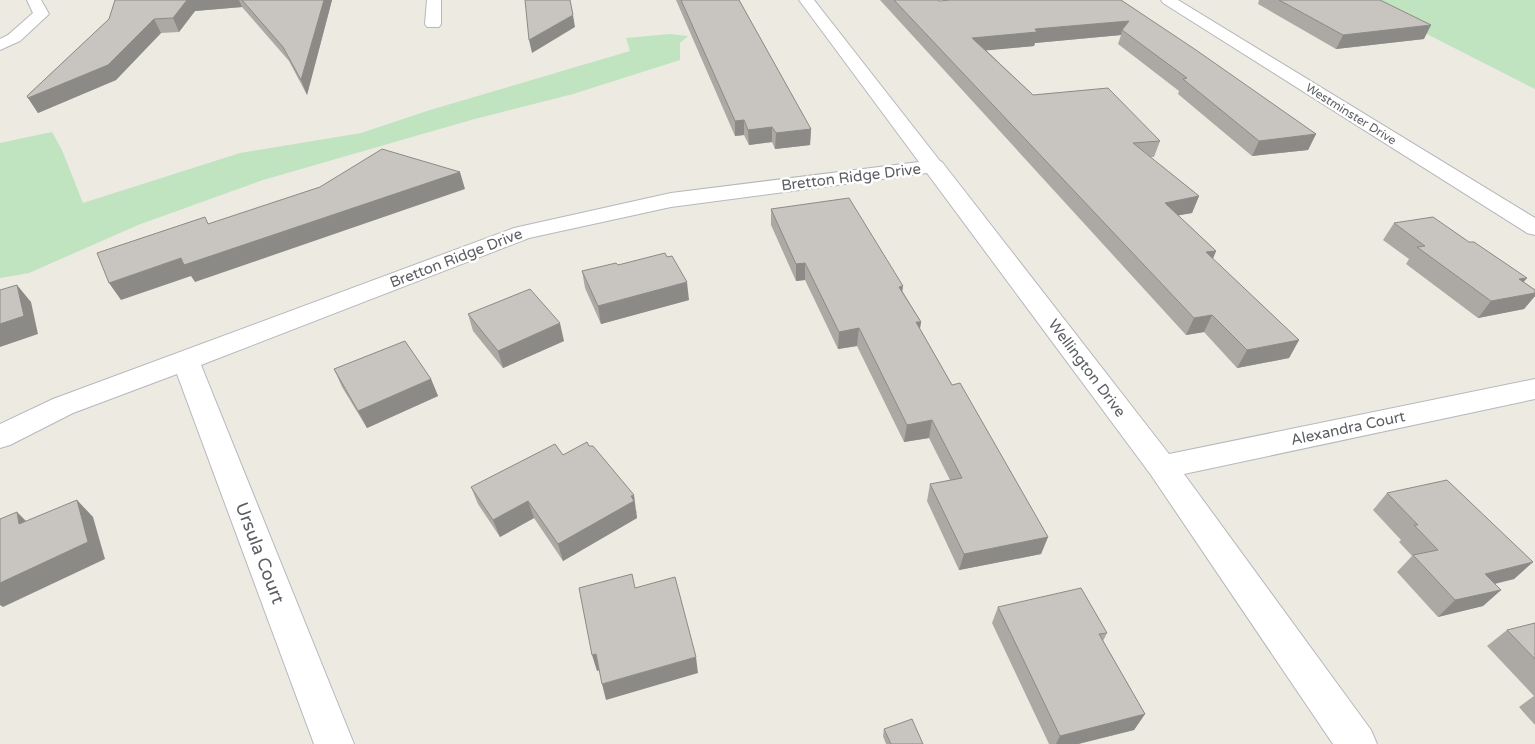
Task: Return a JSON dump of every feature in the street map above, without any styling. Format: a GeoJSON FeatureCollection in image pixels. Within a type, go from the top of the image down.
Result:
{"type":"FeatureCollection","features":[{"type":"Feature","properties":{"kind":"street"},"geometry":{"type":"LineString","coordinates":[[0,46],[14,38],[41,14],[34,0]]}},
{"type":"Feature","properties":{"kind":"street"},"geometry":{"type":"LineString","coordinates":[[433,24],[434,0]]}},
{"type":"Feature","properties":{"kind":"street","name":"Wellington Drive"},"geometry":{"type":"LineString","coordinates":[[806,0],[1162,467],[1357,744]]}},
{"type":"Feature","properties":{"kind":"street","name":"Westminster Drive"},"geometry":{"type":"LineString","coordinates":[[1168,0],[1535,228]]}},
{"type":"Feature","properties":{"kind":"street","name":"Bretton Ridge Drive"},"geometry":{"type":"LineString","coordinates":[[0,437],[63,406],[186,361],[522,232],[671,200],[934,166]]}},
{"type":"Feature","properties":{"kind":"street","name":"Ursula Court"},"geometry":{"type":"LineString","coordinates":[[186,361],[334,744]]}},
{"type":"Feature","properties":{"kind":"street","name":"Alexandra Court"},"geometry":{"type":"LineString","coordinates":[[1162,467],[1535,389]]}},
{"type":"Feature","properties":{"kind":"green space"},"geometry":{"type":"Polygon","coordinates":[[[1360,0],[1535,0],[1535,89],[1360,0]]]}},
{"type":"Feature","properties":{"kind":"green space"},"geometry":{"type":"Polygon","coordinates":[[[670,34],[688,36],[680,43],[680,60],[573,94],[471,120],[263,180],[138,225],[29,273],[0,278],[0,143],[52,132],[62,150],[83,203],[240,153],[361,133],[430,110],[630,51],[626,38],[670,34]]]}},
{"type":"Feature","properties":{"kind":"building"},"geometry":{"type":"Polygon","coordinates":[[[115,0],[187,0],[173,18],[154,19],[108,65],[28,98],[27,96],[109,19],[115,0]]]}},
{"type":"Feature","properties":{"kind":"building"},"geometry":{"type":"Polygon","coordinates":[[[242,0],[324,0],[301,80],[283,47],[242,0]]]}},
{"type":"Feature","properties":{"kind":"building"},"geometry":{"type":"Polygon","coordinates":[[[525,0],[570,0],[573,15],[529,40],[525,0]]]}},
{"type":"Feature","properties":{"kind":"building"},"geometry":{"type":"Polygon","coordinates":[[[681,0],[739,0],[811,129],[776,133],[772,127],[748,130],[744,120],[735,121],[681,0]]]}},
{"type":"Feature","properties":{"kind":"building"},"geometry":{"type":"Polygon","coordinates":[[[894,0],[1121,0],[1316,134],[1259,141],[1183,79],[1187,78],[1122,30],[1129,21],[1035,29],[1037,32],[972,38],[1033,95],[1108,88],[1160,141],[1133,143],[1199,196],[1165,203],[1216,251],[1206,252],[1299,340],[1247,350],[1212,315],[1194,318],[894,0]]]}},
{"type":"Feature","properties":{"kind":"building"},"geometry":{"type":"Polygon","coordinates":[[[1279,0],[1380,0],[1431,25],[1343,35],[1279,0]]]}},
{"type":"Feature","properties":{"kind":"building"},"geometry":{"type":"Polygon","coordinates":[[[382,149],[460,172],[184,265],[181,258],[109,283],[97,253],[205,217],[208,224],[320,187],[382,149]]]}},
{"type":"Feature","properties":{"kind":"building"},"geometry":{"type":"Polygon","coordinates":[[[849,198],[903,286],[899,287],[921,322],[916,322],[952,385],[960,383],[1048,537],[964,554],[930,484],[962,478],[932,420],[907,425],[859,328],[839,332],[805,263],[796,264],[771,209],[849,198]]]}},
{"type":"Feature","properties":{"kind":"building"},"geometry":{"type":"Polygon","coordinates":[[[1433,217],[1527,278],[1519,279],[1535,290],[1535,293],[1491,301],[1417,247],[1425,246],[1394,223],[1433,217]]]}},
{"type":"Feature","properties":{"kind":"building"},"geometry":{"type":"Polygon","coordinates":[[[665,253],[667,257],[672,256],[687,282],[598,306],[582,271],[616,263],[618,265],[665,253]]]}},
{"type":"Feature","properties":{"kind":"building"},"geometry":{"type":"Polygon","coordinates":[[[17,285],[24,316],[0,324],[0,290],[17,285]]]}},
{"type":"Feature","properties":{"kind":"building"},"geometry":{"type":"Polygon","coordinates":[[[530,289],[560,323],[498,351],[468,314],[530,289]]]}},
{"type":"Feature","properties":{"kind":"building"},"geometry":{"type":"Polygon","coordinates":[[[405,341],[431,379],[358,411],[334,369],[405,341]]]}},
{"type":"Feature","properties":{"kind":"building"},"geometry":{"type":"Polygon","coordinates":[[[587,442],[589,446],[593,446],[634,495],[631,496],[634,501],[558,544],[528,501],[493,520],[471,487],[555,444],[563,455],[587,442]]]}},
{"type":"Feature","properties":{"kind":"building"},"geometry":{"type":"Polygon","coordinates":[[[1447,480],[1533,562],[1485,574],[1501,590],[1455,600],[1413,555],[1438,550],[1414,525],[1418,525],[1387,493],[1447,480]]]}},
{"type":"Feature","properties":{"kind":"building"},"geometry":{"type":"Polygon","coordinates":[[[77,500],[88,542],[0,583],[0,519],[17,512],[19,524],[77,500]]]}},
{"type":"Feature","properties":{"kind":"building"},"geometry":{"type":"Polygon","coordinates":[[[632,574],[635,588],[675,577],[696,657],[602,684],[596,654],[592,655],[579,588],[632,574]]]}},
{"type":"Feature","properties":{"kind":"building"},"geometry":{"type":"Polygon","coordinates":[[[1081,588],[1107,633],[1099,634],[1145,714],[1060,736],[998,607],[1081,588]]]}},
{"type":"Feature","properties":{"kind":"building"},"geometry":{"type":"Polygon","coordinates":[[[1535,623],[1535,659],[1507,630],[1535,623]]]}},
{"type":"Feature","properties":{"kind":"building"},"geometry":{"type":"Polygon","coordinates":[[[912,719],[923,744],[891,744],[884,729],[912,719]]]}}]}
